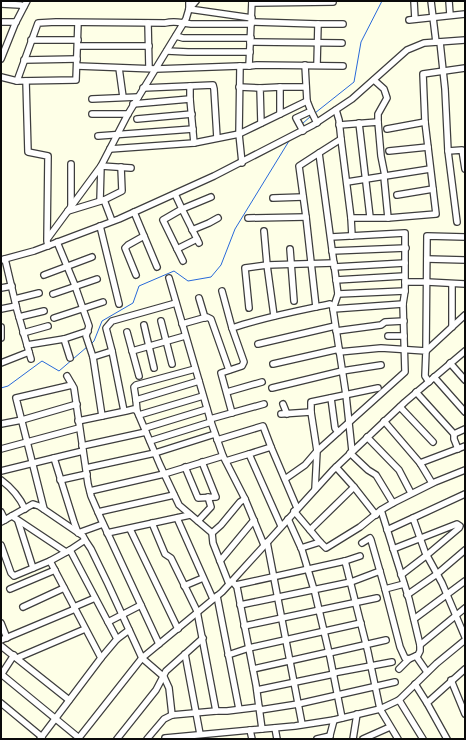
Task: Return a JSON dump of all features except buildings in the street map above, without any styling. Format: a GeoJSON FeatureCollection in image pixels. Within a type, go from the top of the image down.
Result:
{"type":"FeatureCollection","features":[{"type":"Feature","properties":{"kind":"street"},"geometry":{"type":"LineString","coordinates":[[189,1],[189,9]]}},
{"type":"Feature","properties":{"kind":"street"},"geometry":{"type":"LineString","coordinates":[[48,238],[101,166],[133,104],[176,36],[189,9],[196,1]]}},
{"type":"Feature","properties":{"kind":"street"},"geometry":{"type":"LineString","coordinates":[[414,1],[415,20]]}},
{"type":"Feature","properties":{"kind":"street"},"geometry":{"type":"LineString","coordinates":[[431,1],[443,70],[448,151],[457,222]]}},
{"type":"Feature","properties":{"kind":"street"},"geometry":{"type":"LineString","coordinates":[[449,1],[450,15]]}},
{"type":"Feature","properties":{"kind":"street"},"geometry":{"type":"LineString","coordinates":[[250,66],[252,2],[334,2]]}},
{"type":"Feature","properties":{"kind":"street"},"geometry":{"type":"LineString","coordinates":[[1,4],[26,4]]}},
{"type":"Feature","properties":{"kind":"street"},"geometry":{"type":"LineString","coordinates":[[1,59],[3,50],[26,4]]}},
{"type":"Feature","properties":{"kind":"street"},"geometry":{"type":"LineString","coordinates":[[189,9],[252,21]]}},
{"type":"Feature","properties":{"kind":"street"},"geometry":{"type":"LineString","coordinates":[[409,20],[465,14]]}},
{"type":"Feature","properties":{"kind":"street"},"geometry":{"type":"LineString","coordinates":[[17,81],[38,23],[165,23],[174,20],[183,23],[252,21],[343,24]]}},
{"type":"Feature","properties":{"kind":"street"},"geometry":{"type":"LineString","coordinates":[[1,22],[16,22]]}},
{"type":"Feature","properties":{"kind":"street"},"geometry":{"type":"LineString","coordinates":[[1,77],[17,81],[76,80],[78,23]]}},
{"type":"Feature","properties":{"kind":"street"},"geometry":{"type":"LineString","coordinates":[[148,23],[149,68]]}},
{"type":"Feature","properties":{"kind":"street"},"geometry":{"type":"LineString","coordinates":[[317,65],[318,24]]}},
{"type":"Feature","properties":{"kind":"street"},"geometry":{"type":"LineString","coordinates":[[176,36],[184,38],[342,43]]}},
{"type":"Feature","properties":{"kind":"street"},"geometry":{"type":"LineString","coordinates":[[1,38],[9,38]]}},
{"type":"Feature","properties":{"kind":"street"},"geometry":{"type":"LineString","coordinates":[[31,40],[149,46]]}},
{"type":"Feature","properties":{"kind":"street"},"geometry":{"type":"LineString","coordinates":[[301,127],[296,118],[313,116],[336,110],[352,99],[408,50],[424,43],[465,40]]}},
{"type":"Feature","properties":{"kind":"street"},"geometry":{"type":"LineString","coordinates":[[167,51],[250,52]]}},
{"type":"Feature","properties":{"kind":"street"},"geometry":{"type":"LineString","coordinates":[[24,60],[77,59]]}},
{"type":"Feature","properties":{"kind":"street"},"geometry":{"type":"LineString","coordinates":[[77,66],[156,69],[257,65],[343,66]]}},
{"type":"Feature","properties":{"kind":"street"},"geometry":{"type":"LineString","coordinates":[[305,65],[307,101],[313,116]]}},
{"type":"Feature","properties":{"kind":"street"},"geometry":{"type":"LineString","coordinates":[[240,66],[239,134],[242,163]]}},
{"type":"Feature","properties":{"kind":"street"},"geometry":{"type":"LineString","coordinates":[[120,68],[123,97]]}},
{"type":"Feature","properties":{"kind":"street"},"geometry":{"type":"LineString","coordinates":[[351,218],[388,218],[436,214],[430,169],[423,74],[465,68]]}},
{"type":"Feature","properties":{"kind":"street"},"geometry":{"type":"LineString","coordinates":[[374,80],[384,89],[387,98],[378,114],[378,122],[388,218]]}},
{"type":"Feature","properties":{"kind":"street"},"geometry":{"type":"LineString","coordinates":[[26,81],[28,152],[48,156],[48,246]]}},
{"type":"Feature","properties":{"kind":"street"},"geometry":{"type":"LineString","coordinates":[[143,88],[213,85],[217,138]]}},
{"type":"Feature","properties":{"kind":"street"},"geometry":{"type":"LineString","coordinates":[[190,86],[194,143]]}},
{"type":"Feature","properties":{"kind":"street"},"geometry":{"type":"LineString","coordinates":[[239,87],[306,87]]}},
{"type":"Feature","properties":{"kind":"street"},"geometry":{"type":"LineString","coordinates":[[280,87],[280,114]]}},
{"type":"Feature","properties":{"kind":"street"},"geometry":{"type":"LineString","coordinates":[[260,88],[261,123]]}},
{"type":"Feature","properties":{"kind":"street"},"geometry":{"type":"LineString","coordinates":[[92,99],[138,96]]}},
{"type":"Feature","properties":{"kind":"street"},"geometry":{"type":"LineString","coordinates":[[133,104],[190,99]]}},
{"type":"Feature","properties":{"kind":"street"},"geometry":{"type":"LineString","coordinates":[[110,149],[194,143],[239,134],[307,101]]}},
{"type":"Feature","properties":{"kind":"street"},"geometry":{"type":"LineString","coordinates":[[336,110],[347,182],[352,236]]}},
{"type":"Feature","properties":{"kind":"street"},"geometry":{"type":"LineString","coordinates":[[92,114],[128,114]]}},
{"type":"Feature","properties":{"kind":"street"},"geometry":{"type":"LineString","coordinates":[[137,119],[192,114]]}},
{"type":"Feature","properties":{"kind":"street"},"geometry":{"type":"LineString","coordinates":[[31,359],[12,286],[3,260],[48,246],[100,226],[242,163],[295,135],[313,116]]}},
{"type":"Feature","properties":{"kind":"street"},"geometry":{"type":"LineString","coordinates":[[339,125],[378,122]]}},
{"type":"Feature","properties":{"kind":"street"},"geometry":{"type":"LineString","coordinates":[[387,128],[426,122]]}},
{"type":"Feature","properties":{"kind":"street"},"geometry":{"type":"LineString","coordinates":[[360,124],[370,217]]}},
{"type":"Feature","properties":{"kind":"street"},"geometry":{"type":"LineString","coordinates":[[98,136],[193,129]]}},
{"type":"Feature","properties":{"kind":"street"},"geometry":{"type":"LineString","coordinates":[[316,307],[299,166],[341,139]]}},
{"type":"Feature","properties":{"kind":"street"},"geometry":{"type":"LineString","coordinates":[[390,151],[428,147]]}},
{"type":"Feature","properties":{"kind":"street"},"geometry":{"type":"LineString","coordinates":[[448,151],[464,150],[465,169]]}},
{"type":"Feature","properties":{"kind":"street"},"geometry":{"type":"LineString","coordinates":[[319,153],[338,294],[333,308],[346,395],[351,452],[368,470],[376,475],[393,503]]}},
{"type":"Feature","properties":{"kind":"street"},"geometry":{"type":"LineString","coordinates":[[69,209],[71,164]]}},
{"type":"Feature","properties":{"kind":"street"},"geometry":{"type":"LineString","coordinates":[[101,166],[131,168]]}},
{"type":"Feature","properties":{"kind":"street"},"geometry":{"type":"LineString","coordinates":[[101,166],[102,200],[112,221]]}},
{"type":"Feature","properties":{"kind":"street"},"geometry":{"type":"LineString","coordinates":[[69,209],[102,200],[122,191],[121,167]]}},
{"type":"Feature","properties":{"kind":"street"},"geometry":{"type":"LineString","coordinates":[[347,182],[430,169]]}},
{"type":"Feature","properties":{"kind":"street"},"geometry":{"type":"LineString","coordinates":[[397,195],[433,189]]}},
{"type":"Feature","properties":{"kind":"street"},"geometry":{"type":"LineString","coordinates":[[175,194],[198,241],[177,249]]}},
{"type":"Feature","properties":{"kind":"street"},"geometry":{"type":"LineString","coordinates":[[183,261],[163,220],[182,209],[211,197]]}},
{"type":"Feature","properties":{"kind":"street"},"geometry":{"type":"LineString","coordinates":[[273,198],[303,197]]}},
{"type":"Feature","properties":{"kind":"street"},"geometry":{"type":"LineString","coordinates":[[134,212],[157,267]]}},
{"type":"Feature","properties":{"kind":"street"},"geometry":{"type":"LineString","coordinates":[[248,218],[306,217]]}},
{"type":"Feature","properties":{"kind":"street"},"geometry":{"type":"LineString","coordinates":[[192,230],[218,218]]}},
{"type":"Feature","properties":{"kind":"street"},"geometry":{"type":"LineString","coordinates":[[100,226],[119,304]]}},
{"type":"Feature","properties":{"kind":"street"},"geometry":{"type":"LineString","coordinates":[[264,231],[274,316]]}},
{"type":"Feature","properties":{"kind":"street"},"geometry":{"type":"LineString","coordinates":[[285,479],[305,465],[317,451],[405,372],[403,304],[405,291],[405,232],[331,237]]}},
{"type":"Feature","properties":{"kind":"street"},"geometry":{"type":"LineString","coordinates":[[136,275],[125,248],[144,236]]}},
{"type":"Feature","properties":{"kind":"street"},"geometry":{"type":"LineString","coordinates":[[429,382],[425,376],[428,236],[465,237]]}},
{"type":"Feature","properties":{"kind":"street"},"geometry":{"type":"LineString","coordinates":[[57,242],[89,326],[86,336],[93,357],[102,416]]}},
{"type":"Feature","properties":{"kind":"street"},"geometry":{"type":"LineString","coordinates":[[332,251],[406,248]]}},
{"type":"Feature","properties":{"kind":"street"},"geometry":{"type":"LineString","coordinates":[[290,250],[294,301]]}},
{"type":"Feature","properties":{"kind":"street"},"geometry":{"type":"LineString","coordinates":[[44,275],[92,257]]}},
{"type":"Feature","properties":{"kind":"street"},"geometry":{"type":"LineString","coordinates":[[427,258],[465,260]]}},
{"type":"Feature","properties":{"kind":"street"},"geometry":{"type":"LineString","coordinates":[[249,308],[245,268],[291,264],[334,265],[405,263]]}},
{"type":"Feature","properties":{"kind":"street"},"geometry":{"type":"LineString","coordinates":[[169,278],[210,421],[224,458],[245,499],[265,544],[282,618],[302,724]]}},
{"type":"Feature","properties":{"kind":"street"},"geometry":{"type":"LineString","coordinates":[[53,294],[97,279]]}},
{"type":"Feature","properties":{"kind":"street"},"geometry":{"type":"LineString","coordinates":[[336,280],[405,279],[465,284]]}},
{"type":"Feature","properties":{"kind":"street"},"geometry":{"type":"LineString","coordinates":[[452,284],[452,327]]}},
{"type":"Feature","properties":{"kind":"street"},"geometry":{"type":"LineString","coordinates":[[1,288],[12,286]]}},
{"type":"Feature","properties":{"kind":"street"},"geometry":{"type":"LineString","coordinates":[[222,291],[232,328],[244,363],[242,366],[222,372],[221,374],[232,413]]}},
{"type":"Feature","properties":{"kind":"street"},"geometry":{"type":"LineString","coordinates":[[338,294],[405,291]]}},
{"type":"Feature","properties":{"kind":"street"},"geometry":{"type":"LineString","coordinates":[[15,299],[39,294]]}},
{"type":"Feature","properties":{"kind":"street"},"geometry":{"type":"LineString","coordinates":[[199,298],[205,318]]}},
{"type":"Feature","properties":{"kind":"street"},"geometry":{"type":"LineString","coordinates":[[54,318],[103,302]]}},
{"type":"Feature","properties":{"kind":"street"},"geometry":{"type":"LineString","coordinates":[[124,411],[106,328],[112,322],[176,303]]}},
{"type":"Feature","properties":{"kind":"street"},"geometry":{"type":"LineString","coordinates":[[232,328],[274,316],[330,304],[333,308],[403,304]]}},
{"type":"Feature","properties":{"kind":"street"},"geometry":{"type":"LineString","coordinates":[[1,309],[16,306]]}},
{"type":"Feature","properties":{"kind":"street"},"geometry":{"type":"LineString","coordinates":[[19,317],[44,311]]}},
{"type":"Feature","properties":{"kind":"street"},"geometry":{"type":"LineString","coordinates":[[273,364],[339,351],[381,348],[426,351],[465,315]]}},
{"type":"Feature","properties":{"kind":"street"},"geometry":{"type":"LineString","coordinates":[[182,324],[205,318],[212,320],[229,370]]}},
{"type":"Feature","properties":{"kind":"street"},"geometry":{"type":"LineString","coordinates":[[161,321],[172,364]]}},
{"type":"Feature","properties":{"kind":"street"},"geometry":{"type":"LineString","coordinates":[[258,344],[336,328],[381,325],[385,322],[404,322]]}},
{"type":"Feature","properties":{"kind":"street"},"geometry":{"type":"LineString","coordinates":[[23,333],[48,326]]}},
{"type":"Feature","properties":{"kind":"street"},"geometry":{"type":"LineString","coordinates":[[144,326],[154,368]]}},
{"type":"Feature","properties":{"kind":"street"},"geometry":{"type":"LineString","coordinates":[[1,327],[1,338]]}},
{"type":"Feature","properties":{"kind":"street"},"geometry":{"type":"LineString","coordinates":[[27,345],[64,339],[88,331]]}},
{"type":"Feature","properties":{"kind":"street"},"geometry":{"type":"LineString","coordinates":[[127,332],[139,376]]}},
{"type":"Feature","properties":{"kind":"street"},"geometry":{"type":"LineString","coordinates":[[132,351],[185,336]]}},
{"type":"Feature","properties":{"kind":"street"},"geometry":{"type":"LineString","coordinates":[[388,336],[404,336]]}},
{"type":"Feature","properties":{"kind":"street"},"geometry":{"type":"LineString","coordinates":[[64,339],[70,358]]}},
{"type":"Feature","properties":{"kind":"street"},"geometry":{"type":"LineString","coordinates":[[93,357],[112,351]]}},
{"type":"Feature","properties":{"kind":"street"},"geometry":{"type":"LineString","coordinates":[[85,629],[16,657],[1,674],[80,738],[142,658],[232,583],[314,489],[351,452],[416,392],[465,351]]}},
{"type":"Feature","properties":{"kind":"street"},"geometry":{"type":"LineString","coordinates":[[1,363],[29,352]]}},
{"type":"Feature","properties":{"kind":"street"},"geometry":{"type":"LineString","coordinates":[[450,363],[465,380]]}},
{"type":"Feature","properties":{"kind":"street"},"geometry":{"type":"LineString","coordinates":[[272,388],[342,371],[381,365]]}},
{"type":"Feature","properties":{"kind":"street"},"geometry":{"type":"LineString","coordinates":[[195,369],[136,385],[134,387],[134,393],[138,413],[179,505],[212,533],[213,543],[220,561],[232,583],[240,605],[260,708],[262,729]]}},
{"type":"Feature","properties":{"kind":"street"},"geometry":{"type":"LineString","coordinates":[[67,376],[72,385],[76,404],[90,492],[107,533],[159,644]]}},
{"type":"Feature","properties":{"kind":"street"},"geometry":{"type":"LineString","coordinates":[[434,377],[465,412]]}},
{"type":"Feature","properties":{"kind":"street"},"geometry":{"type":"LineString","coordinates":[[136,400],[199,381]]}},
{"type":"Feature","properties":{"kind":"street"},"geometry":{"type":"LineString","coordinates":[[227,392],[262,382]]}},
{"type":"Feature","properties":{"kind":"street"},"geometry":{"type":"LineString","coordinates":[[44,509],[16,398],[72,385]]}},
{"type":"Feature","properties":{"kind":"street"},"geometry":{"type":"LineString","coordinates":[[314,489],[317,451],[311,412],[311,402],[378,388]]}},
{"type":"Feature","properties":{"kind":"street"},"geometry":{"type":"LineString","coordinates":[[416,392],[454,434],[454,439],[458,449]]}},
{"type":"Feature","properties":{"kind":"street"},"geometry":{"type":"LineString","coordinates":[[78,421],[124,411],[134,410],[138,413],[203,396]]}},
{"type":"Feature","properties":{"kind":"street"},"geometry":{"type":"LineString","coordinates":[[331,398],[335,428],[338,432]]}},
{"type":"Feature","properties":{"kind":"street"},"geometry":{"type":"LineString","coordinates":[[1,424],[22,420],[76,404]]}},
{"type":"Feature","properties":{"kind":"street"},"geometry":{"type":"LineString","coordinates":[[150,441],[232,413],[264,404]]}},
{"type":"Feature","properties":{"kind":"street"},"geometry":{"type":"LineString","coordinates":[[283,404],[284,414],[311,412]]}},
{"type":"Feature","properties":{"kind":"street"},"geometry":{"type":"LineString","coordinates":[[400,407],[433,442]]}},
{"type":"Feature","properties":{"kind":"street"},"geometry":{"type":"LineString","coordinates":[[1,471],[54,458],[146,430],[207,409]]}},
{"type":"Feature","properties":{"kind":"street"},"geometry":{"type":"LineString","coordinates":[[384,421],[420,463],[432,483]]}},
{"type":"Feature","properties":{"kind":"street"},"geometry":{"type":"LineString","coordinates":[[86,468],[155,453],[263,426],[296,510],[310,530],[326,548],[360,528],[381,510],[393,503],[432,483],[465,470]]}},
{"type":"Feature","properties":{"kind":"street"},"geometry":{"type":"LineString","coordinates":[[1,449],[79,428]]}},
{"type":"Feature","properties":{"kind":"street"},"geometry":{"type":"LineString","coordinates":[[454,434],[465,429]]}},
{"type":"Feature","properties":{"kind":"street"},"geometry":{"type":"LineString","coordinates":[[367,437],[399,470],[411,493]]}},
{"type":"Feature","properties":{"kind":"street"},"geometry":{"type":"LineString","coordinates":[[420,463],[465,446]]}},
{"type":"Feature","properties":{"kind":"street"},"geometry":{"type":"LineString","coordinates":[[90,492],[164,474],[202,462],[249,454],[271,447]]}},
{"type":"Feature","properties":{"kind":"street"},"geometry":{"type":"LineString","coordinates":[[249,454],[281,526]]}},
{"type":"Feature","properties":{"kind":"street"},"geometry":{"type":"LineString","coordinates":[[54,458],[78,532]]}},
{"type":"Feature","properties":{"kind":"street"},"geometry":{"type":"LineString","coordinates":[[185,468],[198,498],[216,497],[202,462]]}},
{"type":"Feature","properties":{"kind":"street"},"geometry":{"type":"LineString","coordinates":[[336,467],[376,515]]}},
{"type":"Feature","properties":{"kind":"street"},"geometry":{"type":"LineString","coordinates":[[60,480],[87,474]]}},
{"type":"Feature","properties":{"kind":"street"},"geometry":{"type":"LineString","coordinates":[[1,480],[15,492],[25,508]]}},
{"type":"Feature","properties":{"kind":"street"},"geometry":{"type":"LineString","coordinates":[[310,530],[354,487]]}},
{"type":"Feature","properties":{"kind":"street"},"geometry":{"type":"LineString","coordinates":[[98,512],[174,495]]}},
{"type":"Feature","properties":{"kind":"street"},"geometry":{"type":"LineString","coordinates":[[387,530],[465,495]]}},
{"type":"Feature","properties":{"kind":"street"},"geometry":{"type":"LineString","coordinates":[[198,521],[211,507],[208,498]]}},
{"type":"Feature","properties":{"kind":"street"},"geometry":{"type":"LineString","coordinates":[[212,533],[221,525],[240,502],[245,499]]}},
{"type":"Feature","properties":{"kind":"street"},"geometry":{"type":"LineString","coordinates":[[1,512],[3,521],[33,504],[44,509],[83,536],[91,549],[142,658],[164,677],[169,688],[172,716]]}},
{"type":"Feature","properties":{"kind":"street"},"geometry":{"type":"LineString","coordinates":[[381,510],[404,584],[420,645],[420,653],[416,656],[408,658],[399,669]]}},
{"type":"Feature","properties":{"kind":"street"},"geometry":{"type":"LineString","coordinates":[[107,533],[190,515]]}},
{"type":"Feature","properties":{"kind":"street"},"geometry":{"type":"LineString","coordinates":[[12,516],[68,551],[117,639]]}},
{"type":"Feature","properties":{"kind":"street"},"geometry":{"type":"LineString","coordinates":[[177,518],[204,578],[215,597],[239,709]]}},
{"type":"Feature","properties":{"kind":"street"},"geometry":{"type":"LineString","coordinates":[[165,738],[180,738],[226,732],[296,726],[334,720],[380,709],[399,700],[427,672],[465,639],[447,595],[420,540],[413,518]]}},
{"type":"Feature","properties":{"kind":"street"},"geometry":{"type":"LineString","coordinates":[[288,519],[301,548],[314,589],[342,718]]}},
{"type":"Feature","properties":{"kind":"street"},"geometry":{"type":"LineString","coordinates":[[18,520],[33,568]]}},
{"type":"Feature","properties":{"kind":"street"},"geometry":{"type":"LineString","coordinates":[[220,561],[254,520]]}},
{"type":"Feature","properties":{"kind":"street"},"geometry":{"type":"LineString","coordinates":[[152,523],[165,554],[171,558],[197,611],[216,711]]}},
{"type":"Feature","properties":{"kind":"street"},"geometry":{"type":"LineString","coordinates":[[78,532],[103,524]]}},
{"type":"Feature","properties":{"kind":"street"},"geometry":{"type":"LineString","coordinates":[[393,549],[420,540],[457,524],[460,526],[427,555],[401,575]]}},
{"type":"Feature","properties":{"kind":"street"},"geometry":{"type":"LineString","coordinates":[[130,529],[178,628]]}},
{"type":"Feature","properties":{"kind":"street"},"geometry":{"type":"LineString","coordinates":[[362,543],[370,538],[386,589],[400,647],[404,657],[408,658]]}},
{"type":"Feature","properties":{"kind":"street"},"geometry":{"type":"LineString","coordinates":[[1,545],[11,573],[14,576],[50,561],[85,540]]}},
{"type":"Feature","properties":{"kind":"street"},"geometry":{"type":"LineString","coordinates":[[301,548],[320,542]]}},
{"type":"Feature","properties":{"kind":"street"},"geometry":{"type":"LineString","coordinates":[[407,595],[437,574],[465,550]]}},
{"type":"Feature","properties":{"kind":"street"},"geometry":{"type":"LineString","coordinates":[[232,583],[273,577],[345,561],[360,556]]}},
{"type":"Feature","properties":{"kind":"street"},"geometry":{"type":"LineString","coordinates":[[50,561],[85,629],[102,658]]}},
{"type":"Feature","properties":{"kind":"street"},"geometry":{"type":"LineString","coordinates":[[345,561],[367,645],[380,709],[398,739]]}},
{"type":"Feature","properties":{"kind":"street"},"geometry":{"type":"LineString","coordinates":[[10,589],[55,570]]}},
{"type":"Feature","properties":{"kind":"street"},"geometry":{"type":"LineString","coordinates":[[240,605],[351,582],[380,571]]}},
{"type":"Feature","properties":{"kind":"street"},"geometry":{"type":"LineString","coordinates":[[184,586],[204,578]]}},
{"type":"Feature","properties":{"kind":"street"},"geometry":{"type":"LineString","coordinates":[[414,619],[465,581]]}},
{"type":"Feature","properties":{"kind":"street"},"geometry":{"type":"LineString","coordinates":[[386,589],[404,584]]}},
{"type":"Feature","properties":{"kind":"street"},"geometry":{"type":"LineString","coordinates":[[22,607],[64,588]]}},
{"type":"Feature","properties":{"kind":"street"},"geometry":{"type":"LineString","coordinates":[[1,640],[95,598]]}},
{"type":"Feature","properties":{"kind":"street"},"geometry":{"type":"LineString","coordinates":[[244,626],[377,598]]}},
{"type":"Feature","properties":{"kind":"street"},"geometry":{"type":"LineString","coordinates":[[108,622],[141,605]]}},
{"type":"Feature","properties":{"kind":"street"},"geometry":{"type":"LineString","coordinates":[[420,645],[465,608]]}},
{"type":"Feature","properties":{"kind":"street"},"geometry":{"type":"LineString","coordinates":[[1,623],[7,638]]}},
{"type":"Feature","properties":{"kind":"street"},"geometry":{"type":"LineString","coordinates":[[228,655],[248,648],[361,623]]}},
{"type":"Feature","properties":{"kind":"street"},"geometry":{"type":"LineString","coordinates":[[1,703],[41,738],[117,639],[129,630]]}},
{"type":"Feature","properties":{"kind":"street"},"geometry":{"type":"LineString","coordinates":[[117,739],[156,690],[166,671],[203,638]]}},
{"type":"Feature","properties":{"kind":"street"},"geometry":{"type":"LineString","coordinates":[[253,669],[386,640]]}},
{"type":"Feature","properties":{"kind":"street"},"geometry":{"type":"LineString","coordinates":[[1,646],[69,700]]}},
{"type":"Feature","properties":{"kind":"street"},"geometry":{"type":"LineString","coordinates":[[184,654],[201,736]]}},
{"type":"Feature","properties":{"kind":"street"},"geometry":{"type":"LineString","coordinates":[[416,656],[427,672]]}},
{"type":"Feature","properties":{"kind":"street"},"geometry":{"type":"LineString","coordinates":[[256,690],[392,662]]}},
{"type":"Feature","properties":{"kind":"street"},"geometry":{"type":"LineString","coordinates":[[426,703],[465,668]]}},
{"type":"Feature","properties":{"kind":"street"},"geometry":{"type":"LineString","coordinates":[[451,680],[465,714]]}},
{"type":"Feature","properties":{"kind":"street"},"geometry":{"type":"LineString","coordinates":[[147,739],[164,719],[172,716],[216,711],[227,712],[239,709],[298,704],[395,682]]}},
{"type":"Feature","properties":{"kind":"street"},"geometry":{"type":"LineString","coordinates":[[415,684],[447,739]]}},
{"type":"Feature","properties":{"kind":"street"},"geometry":{"type":"LineString","coordinates":[[399,700],[423,739]]}},
{"type":"Feature","properties":{"kind":"street"},"geometry":{"type":"LineString","coordinates":[[353,739],[357,714]]}},
{"type":"Feature","properties":{"kind":"street"},"geometry":{"type":"LineString","coordinates":[[317,739],[329,738],[334,720]]}},
{"type":"Feature","properties":{"kind":"street"},"geometry":{"type":"LineString","coordinates":[[363,739],[390,727]]}},
{"type":"Feature","properties":{"kind":"street"},"geometry":{"type":"LineString","coordinates":[[275,728],[277,739]]}},
{"type":"Feature","properties":{"kind":"street"},"geometry":{"type":"LineString","coordinates":[[250,730],[252,739]]}},
{"type":"Feature","properties":{"kind":"street"},"geometry":{"type":"LineString","coordinates":[[226,732],[227,739]]}},
{"type":"Feature","properties":{"kind":"waterway"},"geometry":{"type":"LineString","coordinates":[[315,113],[354,82],[361,42],[382,1]]}},
{"type":"Feature","properties":{"kind":"waterway"},"geometry":{"type":"LineString","coordinates":[[302,124],[311,116]]}},
{"type":"Feature","properties":{"kind":"waterway"},"geometry":{"type":"LineString","coordinates":[[91,344],[94,341],[102,321],[133,303],[139,286],[174,271],[188,281],[211,277],[221,265],[235,229],[289,141]]}},
{"type":"Feature","properties":{"kind":"waterway"},"geometry":{"type":"LineString","coordinates":[[1,388],[8,386],[42,361],[59,371],[87,347]]}}]}
